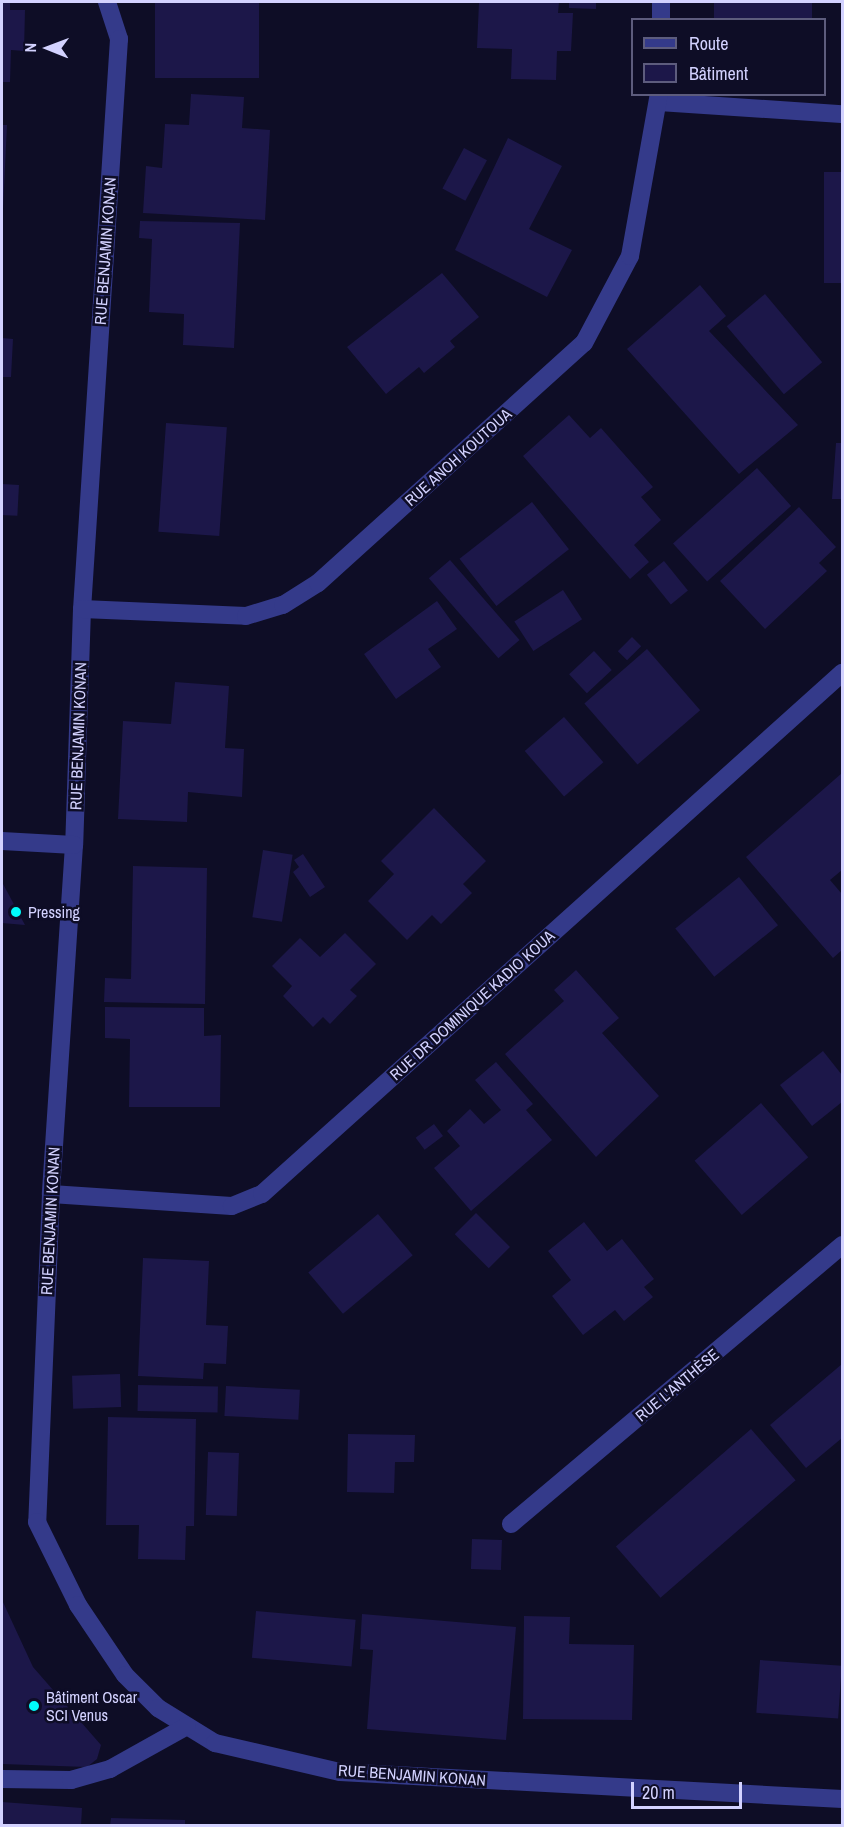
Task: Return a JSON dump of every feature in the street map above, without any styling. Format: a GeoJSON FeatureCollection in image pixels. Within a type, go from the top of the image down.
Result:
{"type":"FeatureCollection","features":[{"type":"Feature","properties":{"kind":"street","name":"RUE BENJAMIN KONAN"},"geometry":{"type":"LineString","coordinates":[[107,2],[119,39],[82,609],[74,845],[51,1194],[38,1522],[78,1605],[125,1674],[158,1708],[215,1743],[340,1772],[843,1799]]}},
{"type":"Feature","properties":{"kind":"street"},"geometry":{"type":"LineString","coordinates":[[661,18],[662,2]]}},
{"type":"Feature","properties":{"kind":"street","name":"RUE ANOH KOUTOUA"},"geometry":{"type":"LineString","coordinates":[[82,609],[246,616],[283,605],[318,583],[584,343],[630,256],[659,98]]}},
{"type":"Feature","properties":{"kind":"street"},"geometry":{"type":"LineString","coordinates":[[659,98],[843,114]]}},
{"type":"Feature","properties":{"kind":"street","name":"RUE DR DOMINIQUE KADIO KOUA"},"geometry":{"type":"LineString","coordinates":[[51,1194],[232,1206],[262,1194],[843,673]]}},
{"type":"Feature","properties":{"kind":"street"},"geometry":{"type":"LineString","coordinates":[[2,841],[74,845]]}},
{"type":"Feature","properties":{"kind":"street","name":"RUE L'ANTHÈSE"},"geometry":{"type":"LineString","coordinates":[[511,1524],[843,1245]]}},
{"type":"Feature","properties":{"kind":"street"},"geometry":{"type":"LineString","coordinates":[[2,1779],[71,1780],[90,1775],[110,1769],[187,1726]]}},
{"type":"Feature","properties":{"kind":"building"},"geometry":{"type":"Polygon","coordinates":[[[2,2],[10,2],[10,10],[25,10],[24,51],[11,50],[10,82],[2,82],[2,2]]]}},
{"type":"Feature","properties":{"kind":"building"},"geometry":{"type":"Polygon","coordinates":[[[155,2],[259,2],[259,78],[155,78],[155,2]]]}},
{"type":"Feature","properties":{"kind":"building"},"geometry":{"type":"Polygon","coordinates":[[[479,2],[559,2],[558,13],[573,13],[571,51],[557,51],[556,80],[511,79],[512,49],[477,48],[479,2]]]}},
{"type":"Feature","properties":{"kind":"building"},"geometry":{"type":"Polygon","coordinates":[[[569,2],[596,2],[596,9],[569,8],[569,2]]]}},
{"type":"Feature","properties":{"kind":"building"},"geometry":{"type":"Polygon","coordinates":[[[714,2],[812,2],[812,18],[714,18],[714,2]]]}},
{"type":"Feature","properties":{"kind":"building"},"geometry":{"type":"Polygon","coordinates":[[[191,94],[244,97],[242,128],[270,130],[265,220],[143,213],[146,166],[162,168],[165,124],[189,125],[191,94]]]}},
{"type":"Feature","properties":{"kind":"building"},"geometry":{"type":"Polygon","coordinates":[[[2,125],[7,125],[3,209],[2,209],[2,125]]]}},
{"type":"Feature","properties":{"kind":"building"},"geometry":{"type":"Polygon","coordinates":[[[508,138],[562,166],[529,229],[572,250],[547,297],[455,250],[508,138]]]}},
{"type":"Feature","properties":{"kind":"building"},"geometry":{"type":"Polygon","coordinates":[[[464,148],[487,160],[465,201],[442,189],[464,148]]]}},
{"type":"Feature","properties":{"kind":"building"},"geometry":{"type":"Polygon","coordinates":[[[824,172],[842,172],[842,283],[824,283],[824,172]]]}},
{"type":"Feature","properties":{"kind":"building"},"geometry":{"type":"Polygon","coordinates":[[[140,221],[240,223],[234,348],[183,345],[184,314],[149,312],[152,239],[139,238],[140,221]]]}},
{"type":"Feature","properties":{"kind":"building"},"geometry":{"type":"Polygon","coordinates":[[[442,273],[479,317],[450,341],[455,347],[424,373],[419,367],[386,394],[347,347],[442,273]]]}},
{"type":"Feature","properties":{"kind":"building"},"geometry":{"type":"Polygon","coordinates":[[[700,285],[726,316],[709,331],[798,425],[739,474],[627,349],[700,285]]]}},
{"type":"Feature","properties":{"kind":"building"},"geometry":{"type":"Polygon","coordinates":[[[765,294],[822,362],[784,394],[727,326],[765,294]]]}},
{"type":"Feature","properties":{"kind":"building"},"geometry":{"type":"Polygon","coordinates":[[[2,338],[13,339],[11,377],[2,377],[2,338]]]}},
{"type":"Feature","properties":{"kind":"building"},"geometry":{"type":"Polygon","coordinates":[[[569,415],[590,438],[601,428],[653,487],[641,497],[661,520],[634,545],[649,562],[630,579],[523,456],[569,415]]]}},
{"type":"Feature","properties":{"kind":"building"},"geometry":{"type":"Polygon","coordinates":[[[166,423],[227,427],[219,536],[158,532],[166,423]]]}},
{"type":"Feature","properties":{"kind":"building"},"geometry":{"type":"Polygon","coordinates":[[[836,443],[842,443],[842,499],[832,499],[836,443]]]}},
{"type":"Feature","properties":{"kind":"building"},"geometry":{"type":"Polygon","coordinates":[[[757,468],[791,506],[707,582],[673,544],[757,468]]]}},
{"type":"Feature","properties":{"kind":"building"},"geometry":{"type":"Polygon","coordinates":[[[2,484],[19,485],[17,516],[2,515],[2,484]]]}},
{"type":"Feature","properties":{"kind":"building"},"geometry":{"type":"Polygon","coordinates":[[[532,502],[569,549],[496,606],[460,559],[532,502]]]}},
{"type":"Feature","properties":{"kind":"building"},"geometry":{"type":"Polygon","coordinates":[[[799,507],[836,547],[819,563],[827,571],[765,629],[720,581],[799,507]]]}},
{"type":"Feature","properties":{"kind":"building"},"geometry":{"type":"Polygon","coordinates":[[[450,560],[520,640],[498,658],[429,578],[450,560]]]}},
{"type":"Feature","properties":{"kind":"building"},"geometry":{"type":"Polygon","coordinates":[[[664,561],[688,591],[671,604],[647,575],[664,561]]]}},
{"type":"Feature","properties":{"kind":"building"},"geometry":{"type":"Polygon","coordinates":[[[563,590],[582,619],[533,651],[514,622],[563,590]]]}},
{"type":"Feature","properties":{"kind":"building"},"geometry":{"type":"Polygon","coordinates":[[[437,601],[457,629],[428,649],[441,667],[396,699],[364,654],[437,601]]]}},
{"type":"Feature","properties":{"kind":"building"},"geometry":{"type":"Polygon","coordinates":[[[632,637],[641,646],[627,660],[618,651],[632,637]]]}},
{"type":"Feature","properties":{"kind":"building"},"geometry":{"type":"Polygon","coordinates":[[[647,649],[700,710],[637,765],[584,703],[647,649]]]}},
{"type":"Feature","properties":{"kind":"building"},"geometry":{"type":"Polygon","coordinates":[[[594,651],[612,670],[587,693],[569,674],[594,651]]]}},
{"type":"Feature","properties":{"kind":"building"},"geometry":{"type":"Polygon","coordinates":[[[175,682],[229,686],[225,748],[244,749],[242,797],[188,792],[187,822],[118,819],[123,721],[171,724],[175,682]]]}},
{"type":"Feature","properties":{"kind":"building"},"geometry":{"type":"Polygon","coordinates":[[[564,717],[603,762],[564,796],[525,751],[564,717]]]}},
{"type":"Feature","properties":{"kind":"building"},"geometry":{"type":"Polygon","coordinates":[[[842,773],[842,870],[830,880],[842,894],[842,950],[833,958],[746,857],[842,773]]]}},
{"type":"Feature","properties":{"kind":"building"},"geometry":{"type":"Polygon","coordinates":[[[434,808],[486,861],[463,884],[472,893],[441,924],[432,915],[407,940],[368,901],[394,874],[381,861],[434,808]]]}},
{"type":"Feature","properties":{"kind":"building"},"geometry":{"type":"Polygon","coordinates":[[[263,850],[293,855],[282,922],[252,917],[263,850]]]}},
{"type":"Feature","properties":{"kind":"building"},"geometry":{"type":"Polygon","coordinates":[[[303,854],[325,887],[310,897],[293,872],[299,867],[294,860],[303,854]]]}},
{"type":"Feature","properties":{"kind":"building"},"geometry":{"type":"Polygon","coordinates":[[[133,866],[207,868],[205,1004],[104,1002],[105,978],[131,979],[133,866]]]}},
{"type":"Feature","properties":{"kind":"building"},"geometry":{"type":"Polygon","coordinates":[[[739,877],[778,925],[714,977],[675,929],[739,877]]]}},
{"type":"Feature","properties":{"kind":"building"},"geometry":{"type":"Polygon","coordinates":[[[2,882],[25,925],[2,923],[2,882]]]}},
{"type":"Feature","properties":{"kind":"building"},"geometry":{"type":"Polygon","coordinates":[[[345,933],[376,964],[350,990],[357,996],[330,1024],[323,1017],[313,1027],[283,996],[292,986],[272,966],[300,938],[320,957],[345,933]]]}},
{"type":"Feature","properties":{"kind":"building"},"geometry":{"type":"Polygon","coordinates":[[[576,970],[619,1018],[602,1033],[659,1096],[596,1157],[505,1054],[564,1001],[554,990],[576,970]]]}},
{"type":"Feature","properties":{"kind":"building"},"geometry":{"type":"Polygon","coordinates":[[[105,1007],[204,1008],[204,1036],[221,1035],[220,1107],[129,1107],[130,1039],[105,1038],[105,1007]]]}},
{"type":"Feature","properties":{"kind":"building"},"geometry":{"type":"Polygon","coordinates":[[[823,1051],[842,1075],[842,1102],[812,1126],[780,1085],[823,1051]]]}},
{"type":"Feature","properties":{"kind":"building"},"geometry":{"type":"Polygon","coordinates":[[[496,1062],[533,1104],[526,1110],[552,1140],[471,1211],[434,1168],[460,1146],[447,1131],[470,1109],[484,1124],[501,1110],[475,1080],[496,1062]]]}},
{"type":"Feature","properties":{"kind":"building"},"geometry":{"type":"Polygon","coordinates":[[[761,1103],[808,1157],[742,1215],[695,1161],[761,1103]]]}},
{"type":"Feature","properties":{"kind":"building"},"geometry":{"type":"Polygon","coordinates":[[[434,1124],[443,1136],[425,1150],[416,1138],[434,1124]]]}},
{"type":"Feature","properties":{"kind":"building"},"geometry":{"type":"Polygon","coordinates":[[[476,1213],[510,1247],[489,1268],[455,1234],[476,1213]]]}},
{"type":"Feature","properties":{"kind":"building"},"geometry":{"type":"Polygon","coordinates":[[[378,1214],[413,1255],[343,1314],[308,1272],[378,1214]]]}},
{"type":"Feature","properties":{"kind":"building"},"geometry":{"type":"Polygon","coordinates":[[[584,1222],[607,1251],[622,1239],[654,1279],[644,1287],[653,1297],[624,1321],[615,1310],[583,1335],[552,1296],[571,1280],[548,1251],[584,1222]]]}},
{"type":"Feature","properties":{"kind":"building"},"geometry":{"type":"Polygon","coordinates":[[[143,1258],[209,1261],[206,1325],[228,1326],[226,1364],[204,1363],[203,1379],[138,1376],[143,1258]]]}},
{"type":"Feature","properties":{"kind":"building"},"geometry":{"type":"Polygon","coordinates":[[[842,1364],[842,1438],[806,1468],[770,1425],[842,1364]]]}},
{"type":"Feature","properties":{"kind":"building"},"geometry":{"type":"Polygon","coordinates":[[[120,1374],[121,1407],[73,1409],[72,1376],[120,1374]]]}},
{"type":"Feature","properties":{"kind":"building"},"geometry":{"type":"Polygon","coordinates":[[[138,1385],[218,1386],[218,1412],[138,1411],[138,1385]]]}},
{"type":"Feature","properties":{"kind":"building"},"geometry":{"type":"Polygon","coordinates":[[[226,1386],[300,1390],[298,1420],[224,1416],[226,1386]]]}},
{"type":"Feature","properties":{"kind":"building"},"geometry":{"type":"Polygon","coordinates":[[[108,1417],[196,1419],[194,1526],[186,1526],[185,1560],[138,1559],[139,1525],[106,1525],[108,1417]]]}},
{"type":"Feature","properties":{"kind":"building"},"geometry":{"type":"Polygon","coordinates":[[[751,1429],[796,1480],[661,1598],[616,1546],[751,1429]]]}},
{"type":"Feature","properties":{"kind":"building"},"geometry":{"type":"Polygon","coordinates":[[[348,1434],[415,1435],[414,1462],[395,1462],[394,1493],[347,1492],[348,1434]]]}},
{"type":"Feature","properties":{"kind":"building"},"geometry":{"type":"Polygon","coordinates":[[[208,1452],[239,1453],[237,1516],[206,1515],[208,1452]]]}},
{"type":"Feature","properties":{"kind":"building"},"geometry":{"type":"Polygon","coordinates":[[[472,1539],[502,1540],[501,1570],[471,1569],[472,1539]]]}},
{"type":"Feature","properties":{"kind":"building","name":"Bâtiment Oscar SCI Venus"},"geometry":{"type":"Polygon","coordinates":[[[2,1600],[33,1667],[101,1745],[97,1759],[87,1767],[2,1764],[2,1600]]]}},
{"type":"Feature","properties":{"kind":"building"},"geometry":{"type":"Polygon","coordinates":[[[256,1611],[356,1620],[352,1667],[252,1658],[256,1611]]]}},
{"type":"Feature","properties":{"kind":"building"},"geometry":{"type":"Polygon","coordinates":[[[362,1614],[516,1627],[506,1740],[367,1729],[373,1650],[360,1649],[362,1614]]]}},
{"type":"Feature","properties":{"kind":"building"},"geometry":{"type":"Polygon","coordinates":[[[524,1616],[570,1617],[569,1644],[634,1645],[632,1720],[523,1719],[524,1616]]]}},
{"type":"Feature","properties":{"kind":"building"},"geometry":{"type":"Polygon","coordinates":[[[760,1660],[842,1666],[838,1719],[756,1713],[760,1660]]]}},
{"type":"Feature","properties":{"kind":"building"},"geometry":{"type":"Polygon","coordinates":[[[2,1802],[82,1808],[81,1826],[2,1826],[2,1802]]]}},
{"type":"Feature","properties":{"kind":"building"},"geometry":{"type":"Polygon","coordinates":[[[111,1818],[185,1820],[185,1826],[110,1826],[111,1818]]]}},
{"type":"Feature","properties":{"kind":"place","name":"Pressing"},"geometry":{"type":"Point","coordinates":[16,912]}},
{"type":"Feature","properties":{"kind":"place","name":"Bâtiment Oscar SCI Venus"},"geometry":{"type":"Point","coordinates":[34,1706]}}]}
